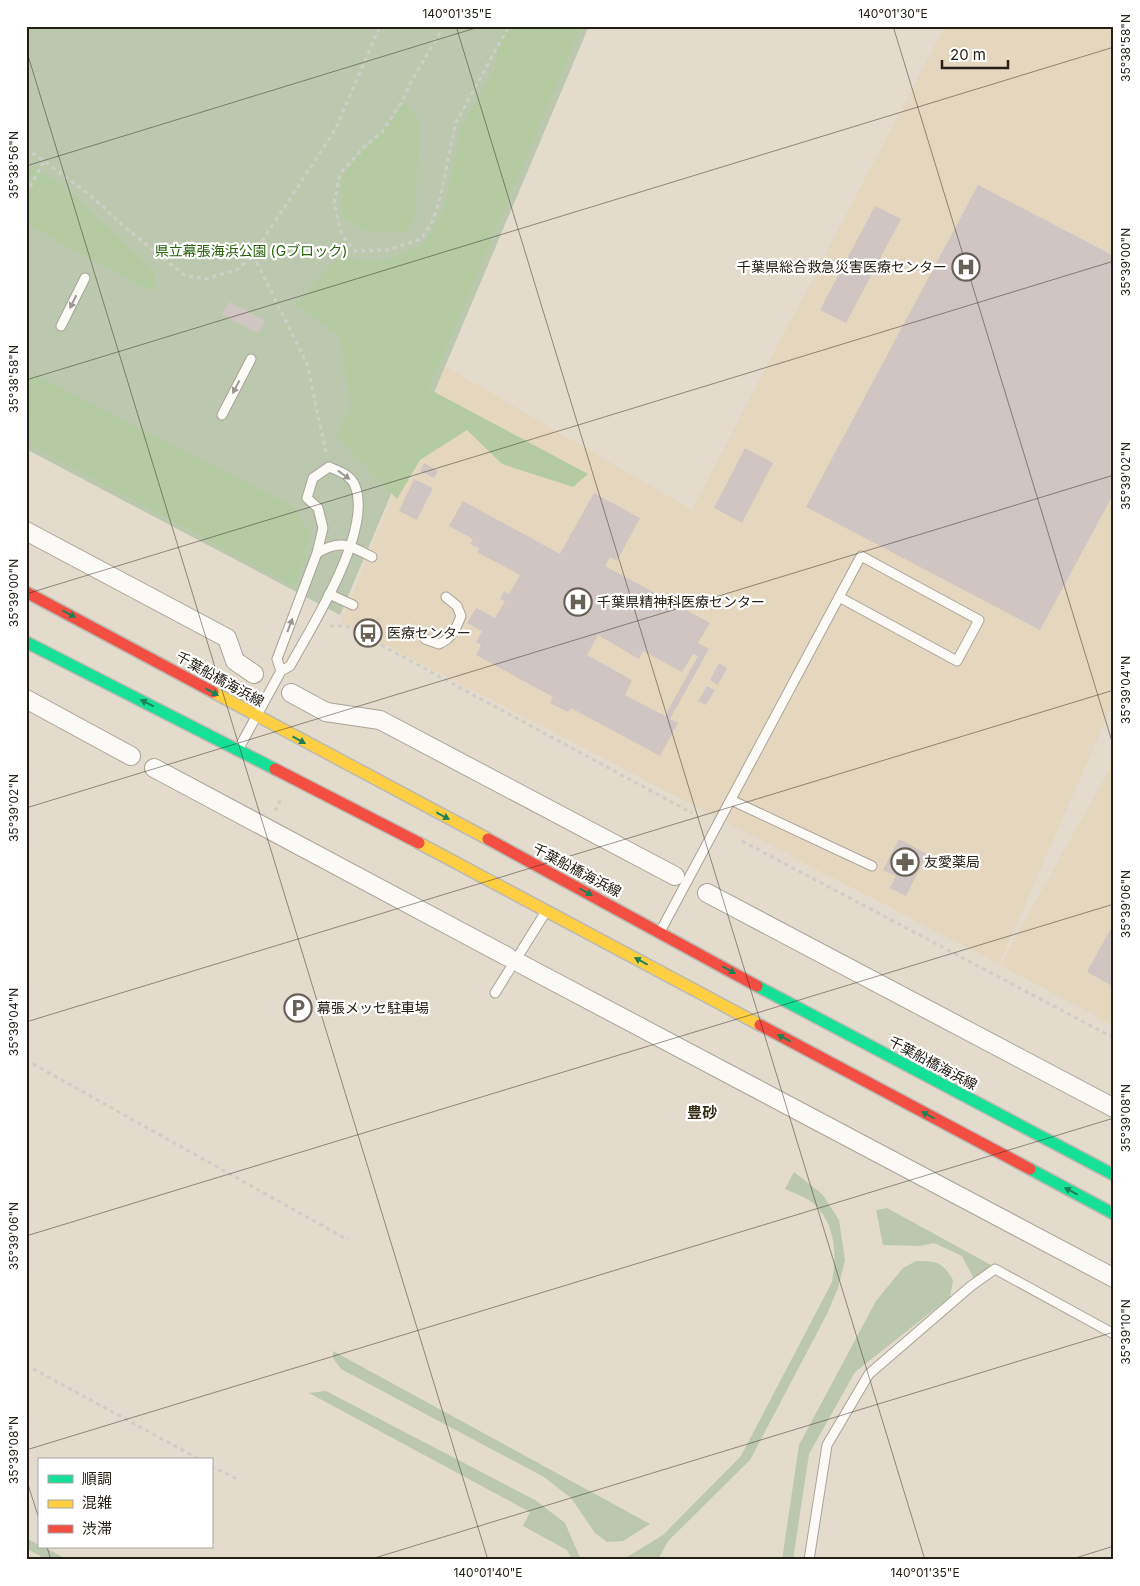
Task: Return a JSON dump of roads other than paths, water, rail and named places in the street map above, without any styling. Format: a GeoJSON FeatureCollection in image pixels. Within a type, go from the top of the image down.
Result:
{"type":"FeatureCollection","features":[{"type":"Feature","properties":{"kind":"main road","name":"千葉船橋海浜線"},"geometry":{"type":"LineString","coordinates":[[26,592],[660,932],[836,1029],[1114,1175]]}},
{"type":"Feature","properties":{"kind":"main road"},"geometry":{"type":"LineString","coordinates":[[26,642],[238,749],[547,911],[1114,1214]]}},
{"type":"Feature","properties":{"kind":"street"},"geometry":{"type":"LineString","coordinates":[[26,531],[227,638],[235,661],[254,674]]}},
{"type":"Feature","properties":{"kind":"street"},"geometry":{"type":"LineString","coordinates":[[291,693],[326,712],[380,720],[675,876]]}},
{"type":"Feature","properties":{"kind":"street"},"geometry":{"type":"LineString","coordinates":[[26,700],[131,756]]}},
{"type":"Feature","properties":{"kind":"street"},"geometry":{"type":"LineString","coordinates":[[154,768],[1114,1278]]}},
{"type":"Feature","properties":{"kind":"street"},"geometry":{"type":"LineString","coordinates":[[707,892],[1114,1108]]}},
{"type":"Feature","properties":{"kind":"lane"},"geometry":{"type":"LineString","coordinates":[[61,326],[86,278]]}},
{"type":"Feature","properties":{"kind":"lane"},"geometry":{"type":"LineString","coordinates":[[222,415],[251,359]]}},
{"type":"Feature","properties":{"kind":"lane"},"geometry":{"type":"LineString","coordinates":[[238,749],[280,671],[290,666],[329,594],[350,546],[359,516],[355,484],[345,473],[329,467],[314,478],[307,498],[318,508],[323,528],[317,553],[277,658],[280,671]]}},
{"type":"Feature","properties":{"kind":"lane"},"geometry":{"type":"LineString","coordinates":[[317,553],[331,545],[350,546],[372,557]]}},
{"type":"Feature","properties":{"kind":"lane"},"geometry":{"type":"LineString","coordinates":[[660,932],[731,800],[839,597],[861,556],[979,620],[957,662],[839,597]]}},
{"type":"Feature","properties":{"kind":"lane"},"geometry":{"type":"LineString","coordinates":[[329,594],[353,605]]}},
{"type":"Feature","properties":{"kind":"lane"},"geometry":{"type":"LineString","coordinates":[[425,639],[439,644],[450,638],[457,626],[461,616],[457,606],[446,597]]}},
{"type":"Feature","properties":{"kind":"lane"},"geometry":{"type":"LineString","coordinates":[[731,800],[872,866]]}},
{"type":"Feature","properties":{"kind":"lane"},"geometry":{"type":"LineString","coordinates":[[495,993],[547,911]]}},
{"type":"Feature","properties":{"kind":"lane"},"geometry":{"type":"LineString","coordinates":[[809,1560],[827,1445],[869,1374],[971,1286],[995,1269],[1114,1334]]}},
{"type":"Feature","properties":{"kind":"place","name":"千葉県総合救急災害医療センター"},"geometry":{"type":"Point","coordinates":[966,267]}},
{"type":"Feature","properties":{"kind":"place","name":"千葉県精神科医療センター"},"geometry":{"type":"Point","coordinates":[578,602]}},
{"type":"Feature","properties":{"kind":"place","name":"医療センター"},"geometry":{"type":"Point","coordinates":[368,633]}},
{"type":"Feature","properties":{"kind":"place","name":"友愛薬局"},"geometry":{"type":"Point","coordinates":[905,862]}},
{"type":"Feature","properties":{"kind":"place","name":"幕張メッセ駐車場"},"geometry":{"type":"Point","coordinates":[298,1008]}},
{"type":"Feature","properties":{"kind":"district","name":"豊砂"},"geometry":{"type":"Point","coordinates":[702,1113]}},
{"type":"Feature","properties":{"kind":"park label","name":"県立幕張海浜公園 (Gブロック)"},"geometry":{"type":"Point","coordinates":[251,251]}}]}
